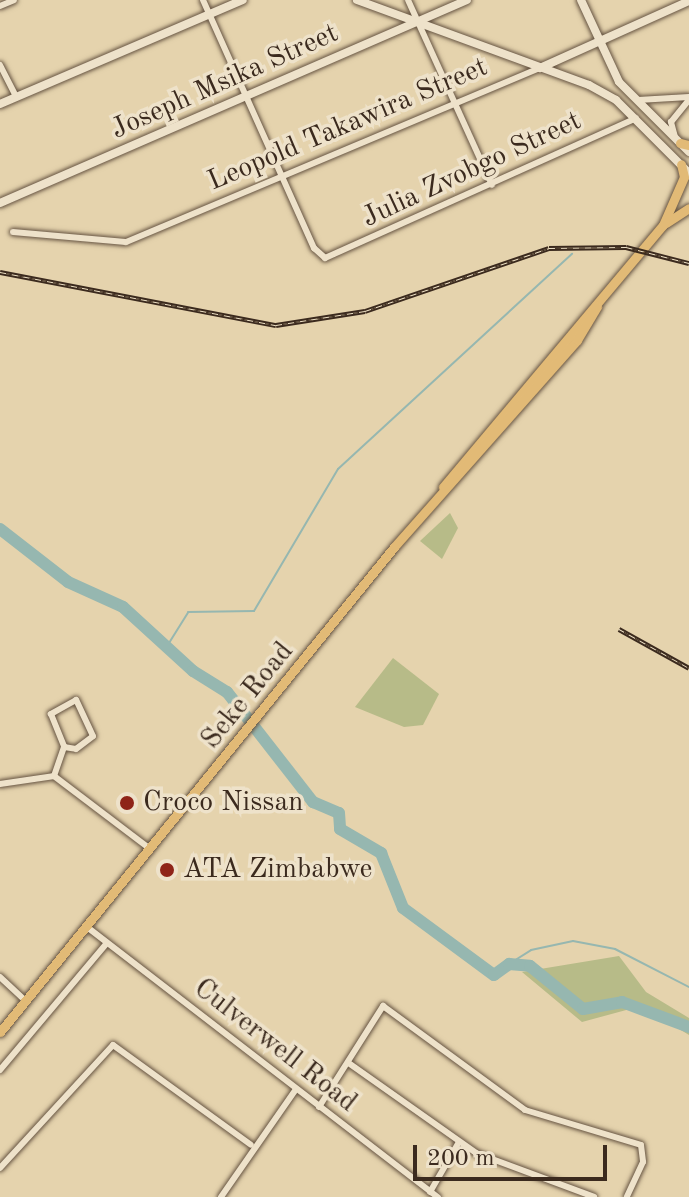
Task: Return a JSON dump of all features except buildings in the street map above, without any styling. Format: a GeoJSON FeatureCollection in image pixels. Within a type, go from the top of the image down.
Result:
{"type":"FeatureCollection","features":[{"type":"Feature","properties":{"kind":"main road"},"geometry":{"type":"LineString","coordinates":[[679,194],[681,164]]}},
{"type":"Feature","properties":{"kind":"main road"},"geometry":{"type":"LineString","coordinates":[[663,225],[679,194],[689,184]]}},
{"type":"Feature","properties":{"kind":"main road"},"geometry":{"type":"LineString","coordinates":[[663,225],[689,208]]}},
{"type":"Feature","properties":{"kind":"main road","name":"Seke Road"},"geometry":{"type":"LineString","coordinates":[[0,1032],[152,850],[436,498],[479,458],[663,225]]}},
{"type":"Feature","properties":{"kind":"street"},"geometry":{"type":"LineString","coordinates":[[0,6],[14,0]]}},
{"type":"Feature","properties":{"kind":"street"},"geometry":{"type":"LineString","coordinates":[[203,0],[283,177]]}},
{"type":"Feature","properties":{"kind":"street"},"geometry":{"type":"LineString","coordinates":[[0,104],[243,0]]}},
{"type":"Feature","properties":{"kind":"street"},"geometry":{"type":"LineString","coordinates":[[357,0],[589,85],[636,118],[689,173]]}},
{"type":"Feature","properties":{"kind":"street"},"geometry":{"type":"LineString","coordinates":[[408,0],[492,185]]}},
{"type":"Feature","properties":{"kind":"street","name":"Joseph Msika Street"},"geometry":{"type":"LineString","coordinates":[[0,203],[467,0]]}},
{"type":"Feature","properties":{"kind":"street"},"geometry":{"type":"LineString","coordinates":[[581,0],[619,82],[682,142]]}},
{"type":"Feature","properties":{"kind":"street","name":"Leopold Takawira Street"},"geometry":{"type":"LineString","coordinates":[[13,232],[126,242],[540,68],[689,1]]}},
{"type":"Feature","properties":{"kind":"street"},"geometry":{"type":"LineString","coordinates":[[0,65],[16,97]]}},
{"type":"Feature","properties":{"kind":"street"},"geometry":{"type":"LineString","coordinates":[[638,100],[689,99]]}},
{"type":"Feature","properties":{"kind":"street"},"geometry":{"type":"LineString","coordinates":[[689,99],[671,122],[689,152]]}},
{"type":"Feature","properties":{"kind":"street","name":"Julia Zvobgo Street"},"geometry":{"type":"LineString","coordinates":[[283,177],[325,258],[636,118]]}},
{"type":"Feature","properties":{"kind":"street"},"geometry":{"type":"LineString","coordinates":[[54,776],[64,747],[51,714],[76,700],[93,736],[76,749],[64,747]]}},
{"type":"Feature","properties":{"kind":"street"},"geometry":{"type":"LineString","coordinates":[[0,784],[54,776],[152,850]]}},
{"type":"Feature","properties":{"kind":"street","name":"Culverwell Road"},"geometry":{"type":"LineString","coordinates":[[87,927],[438,1197]]}},
{"type":"Feature","properties":{"kind":"street"},"geometry":{"type":"LineString","coordinates":[[0,1070],[107,943]]}},
{"type":"Feature","properties":{"kind":"street"},"geometry":{"type":"LineString","coordinates":[[0,977],[26,1001]]}},
{"type":"Feature","properties":{"kind":"street"},"geometry":{"type":"LineString","coordinates":[[319,1107],[350,1064],[383,1006],[525,1110],[641,1145],[643,1162],[627,1197]]}},
{"type":"Feature","properties":{"kind":"street"},"geometry":{"type":"LineString","coordinates":[[0,1168],[113,1045],[251,1145]]}},
{"type":"Feature","properties":{"kind":"street"},"geometry":{"type":"LineString","coordinates":[[350,1064],[459,1142],[594,1197]]}},
{"type":"Feature","properties":{"kind":"street"},"geometry":{"type":"LineString","coordinates":[[222,1196],[251,1145],[296,1089]]}},
{"type":"Feature","properties":{"kind":"street"},"geometry":{"type":"LineString","coordinates":[[430,1192],[459,1142]]}},
{"type":"Feature","properties":{"kind":"green space"},"geometry":{"type":"Polygon","coordinates":[[[450,513],[458,528],[442,559],[420,541],[450,513]]]}},
{"type":"Feature","properties":{"kind":"green space"},"geometry":{"type":"Polygon","coordinates":[[[393,658],[439,694],[423,725],[404,727],[355,707],[393,658]]]}},
{"type":"Feature","properties":{"kind":"green space"},"geometry":{"type":"Polygon","coordinates":[[[619,956],[646,992],[689,1018],[689,1035],[641,1006],[582,1022],[522,972],[619,956]]]}},
{"type":"Feature","properties":{"kind":"waterway"},"geometry":{"type":"LineString","coordinates":[[169,643],[188,612],[254,611],[338,469],[572,254]]}},
{"type":"Feature","properties":{"kind":"waterway"},"geometry":{"type":"LineString","coordinates":[[0,529],[68,582],[123,607],[193,671],[227,692],[313,802],[339,813],[340,829],[381,853],[403,908],[494,975],[509,964],[530,966],[583,1009],[622,1002],[689,1027]]}},
{"type":"Feature","properties":{"kind":"waterway"},"geometry":{"type":"LineString","coordinates":[[509,964],[531,950],[573,941],[615,949],[689,987]]}},
{"type":"Feature","properties":{"kind":"railway"},"geometry":{"type":"LineString","coordinates":[[0,272],[276,325],[365,311],[549,248],[626,247],[689,263]]}},
{"type":"Feature","properties":{"kind":"railway"},"geometry":{"type":"LineString","coordinates":[[619,629],[689,668]]}},
{"type":"Feature","properties":{"kind":"place","name":"Croco Nissan"},"geometry":{"type":"Point","coordinates":[127,803]}},
{"type":"Feature","properties":{"kind":"place","name":"ATA Zimbabwe"},"geometry":{"type":"Point","coordinates":[167,870]}}]}
